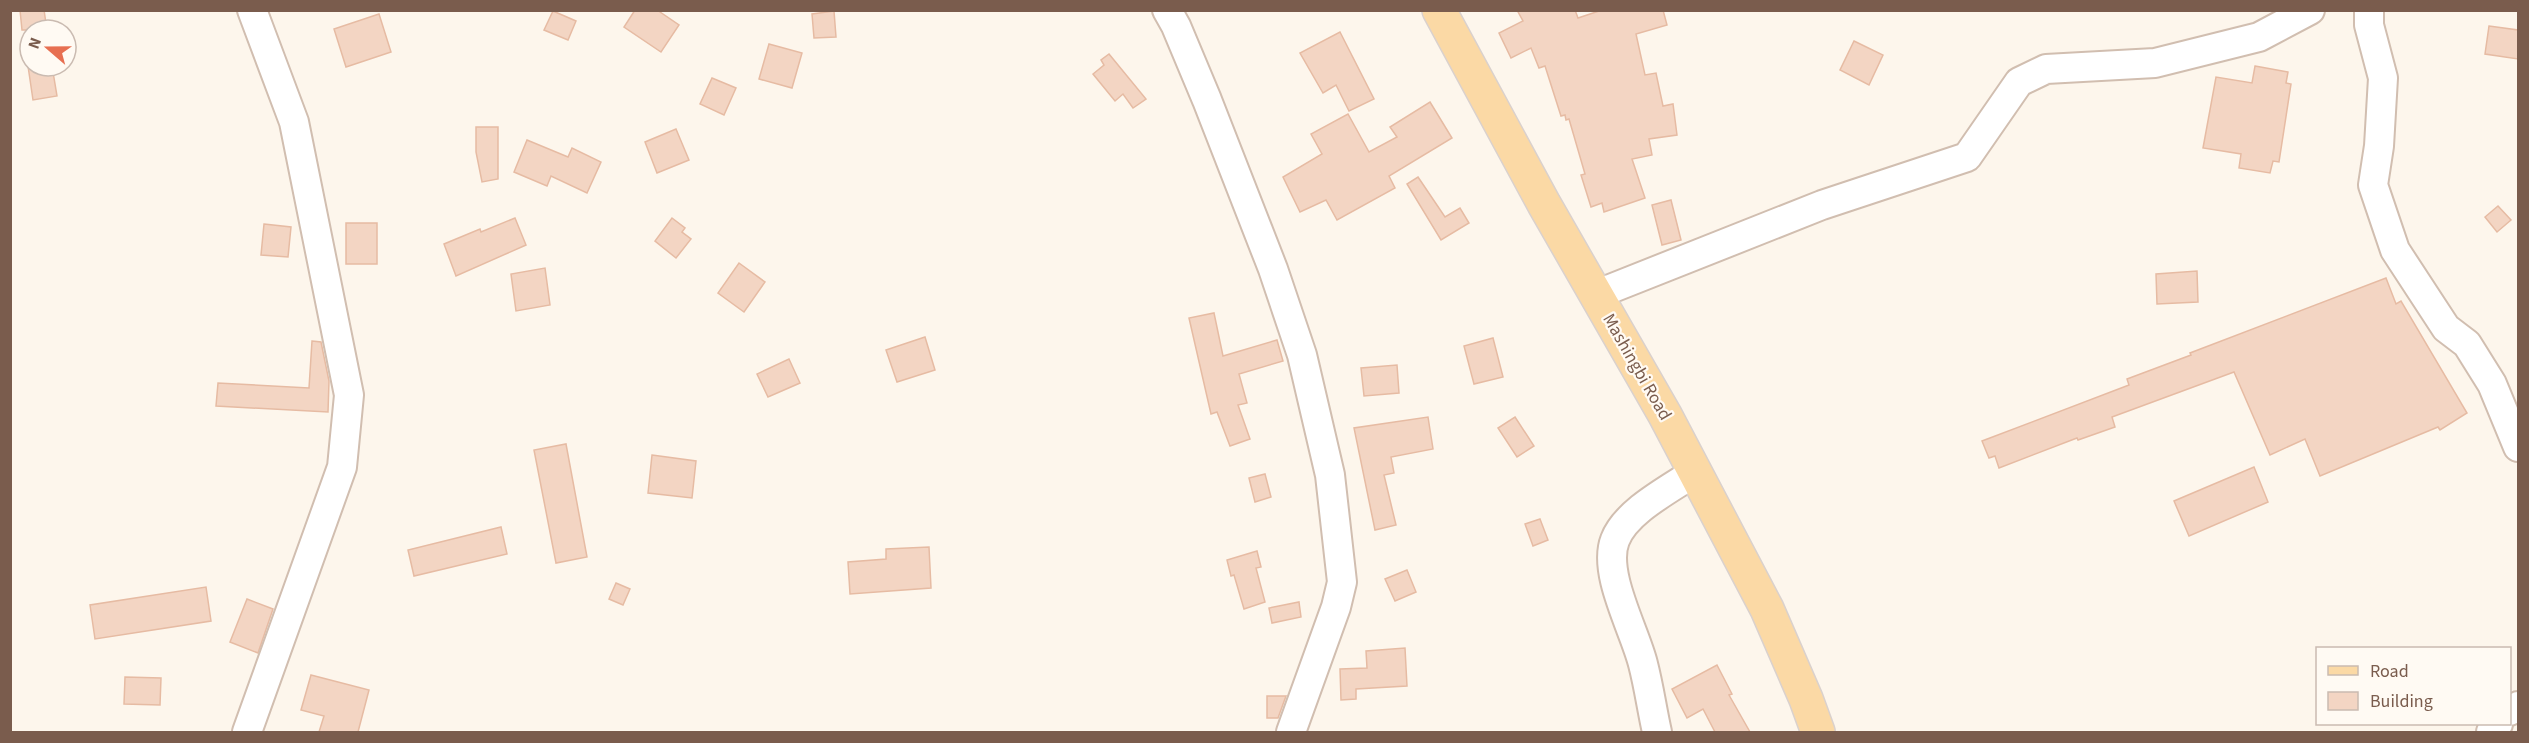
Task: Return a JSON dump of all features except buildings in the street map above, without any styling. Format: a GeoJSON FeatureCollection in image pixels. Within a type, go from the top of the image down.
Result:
{"type":"FeatureCollection","features":[{"type":"Feature","properties":{"kind":"main road","name":"Mashingbi Road"},"geometry":{"type":"LineString","coordinates":[[1439,10],[1595,295],[1665,415],[1767,609],[1818,732]]}},
{"type":"Feature","properties":{"kind":"street"},"geometry":{"type":"LineString","coordinates":[[247,732],[342,467],[349,395],[294,122],[252,10]]}},
{"type":"Feature","properties":{"kind":"street"},"geometry":{"type":"LineString","coordinates":[[1167,10],[1208,100],[1273,269],[1302,355],[1330,475],[1342,582],[1336,607],[1292,732]]}},
{"type":"Feature","properties":{"kind":"street"},"geometry":{"type":"LineString","coordinates":[[1595,295],[1822,205],[1966,157],[2019,82],[2046,69],[2155,63],[2259,37],[2310,10]]}},
{"type":"Feature","properties":{"kind":"street"},"geometry":{"type":"LineString","coordinates":[[2369,10],[2370,26],[2383,78],[2379,146],[2373,185],[2395,250],[2446,328],[2467,344],[2486,374],[2518,447]]}},
{"type":"Feature","properties":{"kind":"street"},"geometry":{"type":"LineString","coordinates":[[1656,732],[1643,662],[1622,605],[1611,558],[1615,539],[1636,512],[1695,472]]}}]}
